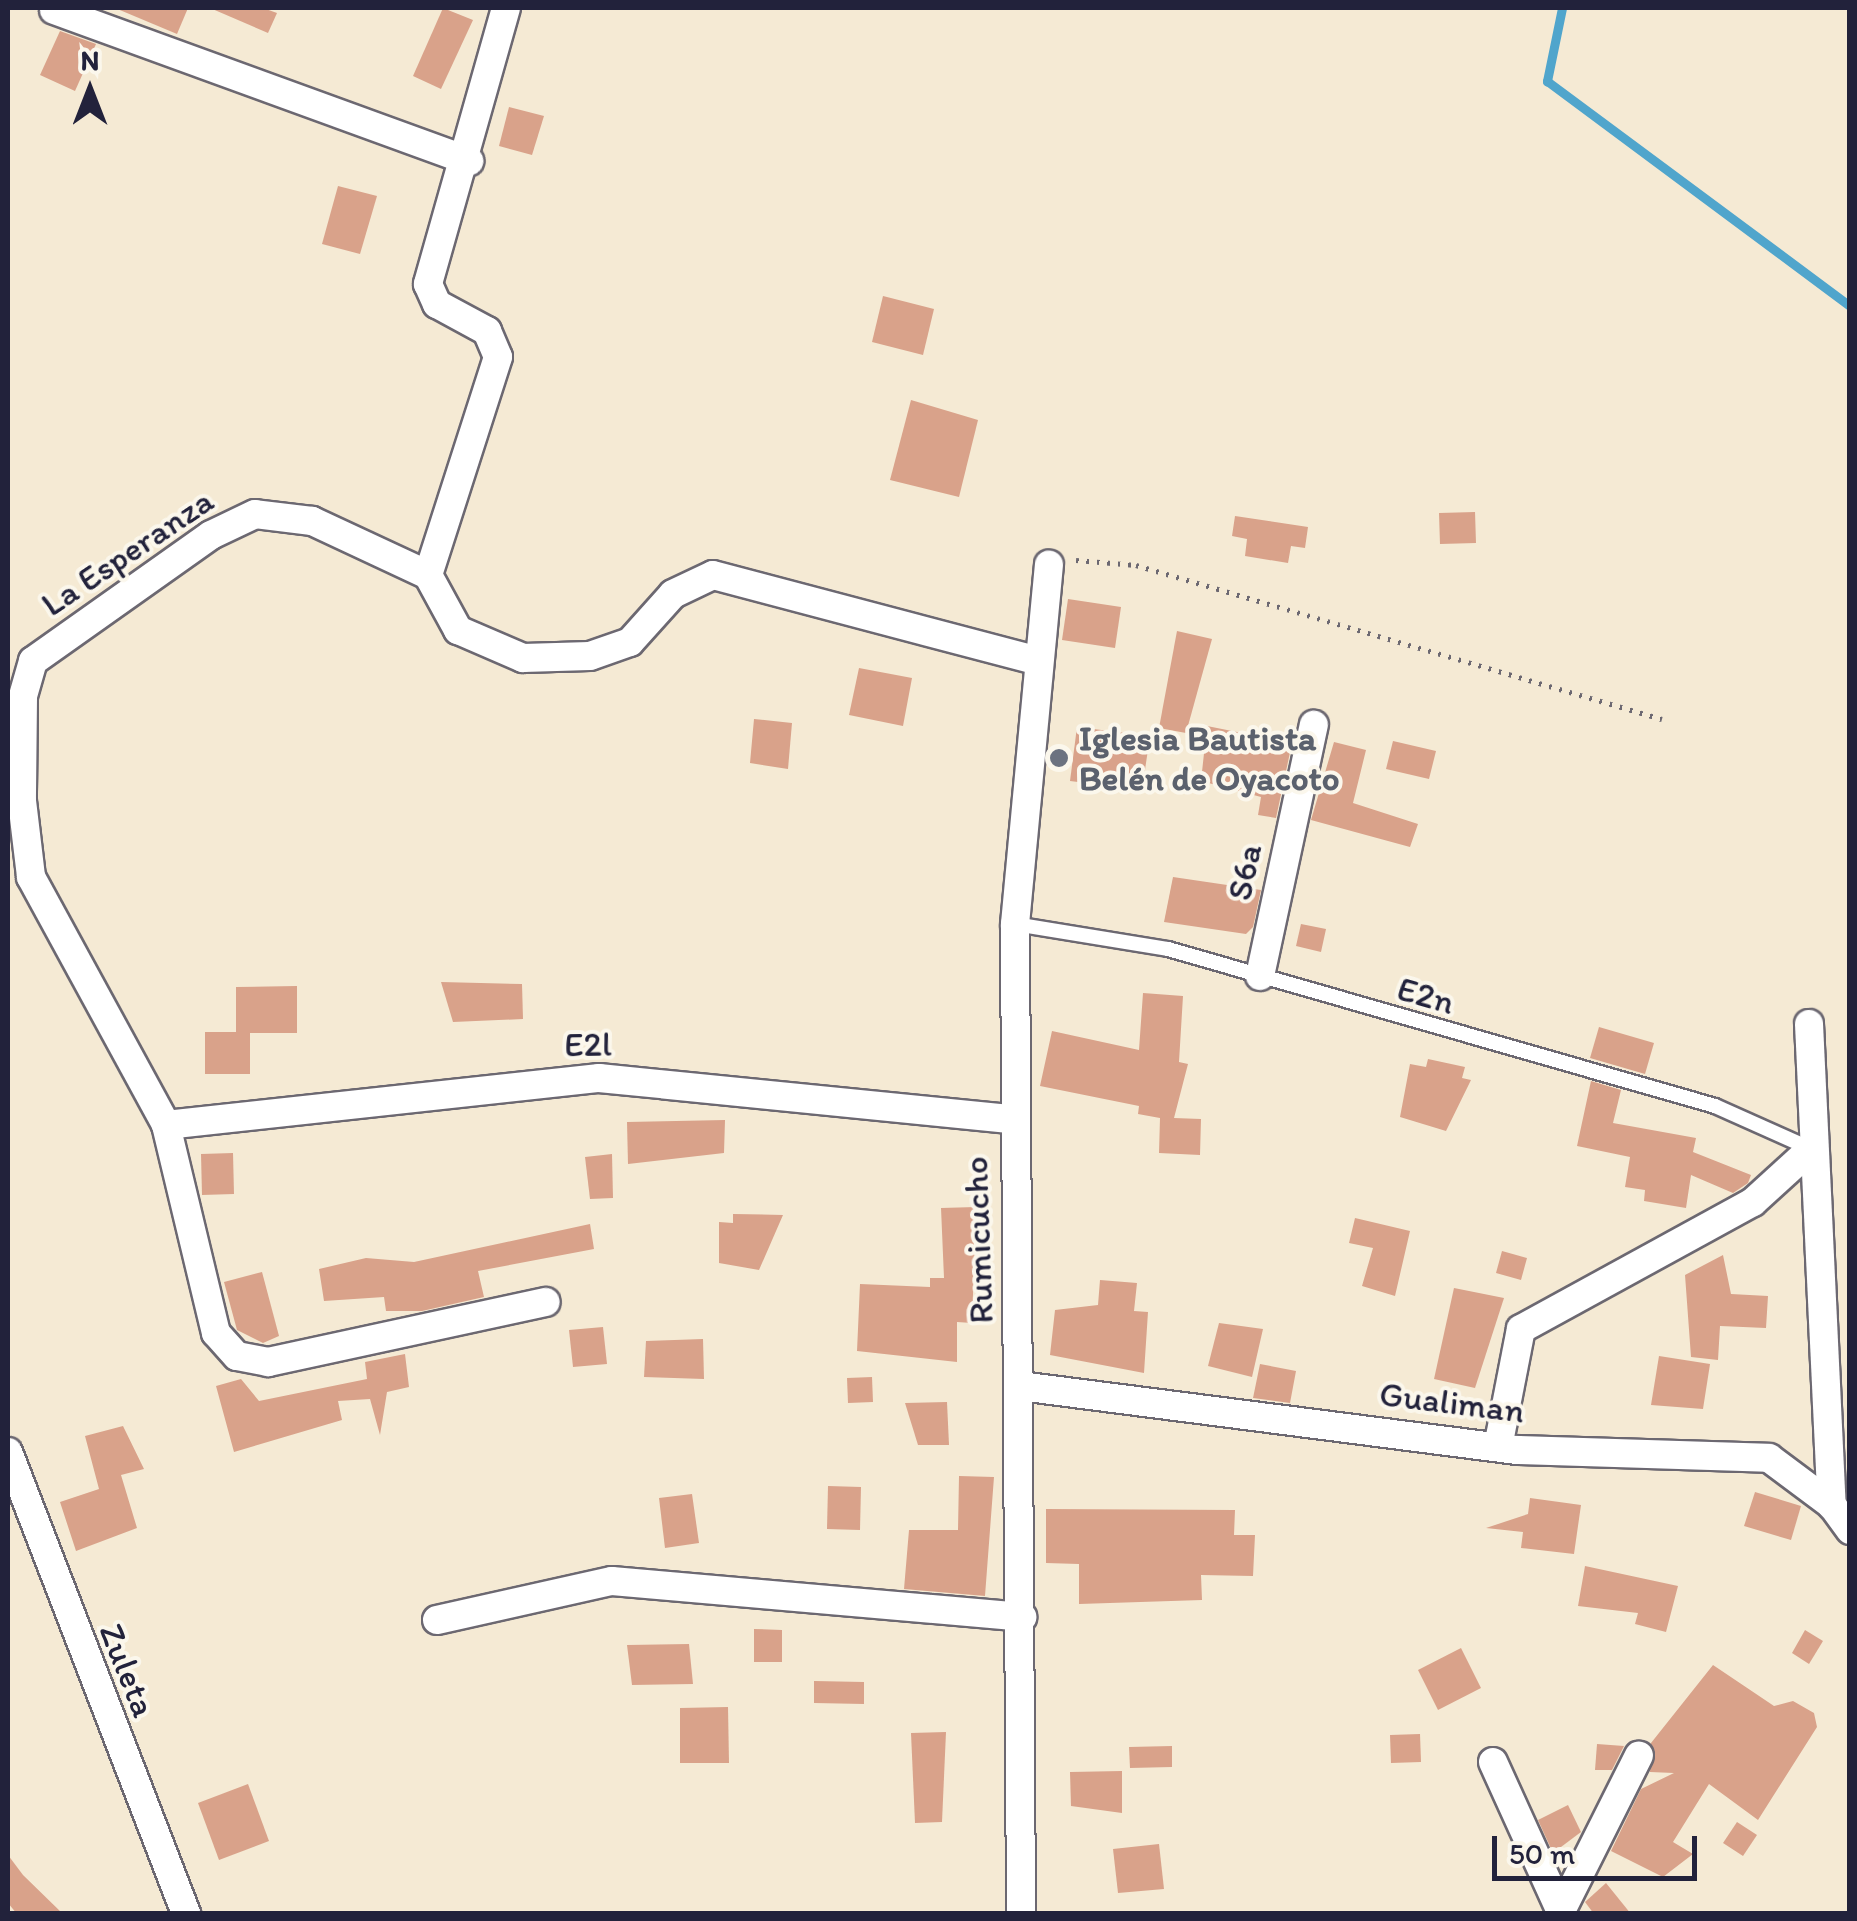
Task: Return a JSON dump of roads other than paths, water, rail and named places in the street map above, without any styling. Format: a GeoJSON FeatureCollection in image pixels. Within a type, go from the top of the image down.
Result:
{"type":"FeatureCollection","features":[{"type":"Feature","properties":{"kind":"street"},"geometry":{"type":"LineString","coordinates":[[506,8],[469,161],[429,295],[487,331],[498,357],[428,575],[458,630],[523,658],[590,656],[630,642],[673,594],[713,575],[1038,661]]}},
{"type":"Feature","properties":{"kind":"street"},"geometry":{"type":"LineString","coordinates":[[54,10],[469,161]]}},
{"type":"Feature","properties":{"kind":"street","name":"La Esperanza"},"geometry":{"type":"LineString","coordinates":[[428,575],[312,521],[254,514],[33,661],[22,754],[30,876],[166,1125],[216,1333],[237,1356],[268,1362],[546,1302]]}},
{"type":"Feature","properties":{"kind":"street","name":"Rumicucho"},"geometry":{"type":"LineString","coordinates":[[1021,1914],[1020,1386],[1012,1120],[1015,924],[1048,566]]}},
{"type":"Feature","properties":{"kind":"street","name":"S6a"},"geometry":{"type":"LineString","coordinates":[[1260,976],[1314,725]]}},
{"type":"Feature","properties":{"kind":"street"},"geometry":{"type":"LineString","coordinates":[[1809,1024],[1811,1149],[1832,1505]]}},
{"type":"Feature","properties":{"kind":"street","name":"E2l"},"geometry":{"type":"LineString","coordinates":[[166,1125],[599,1078],[1012,1120]]}},
{"type":"Feature","properties":{"kind":"street"},"geometry":{"type":"LineString","coordinates":[[1498,1447],[1521,1329],[1753,1202],[1811,1149]]}},
{"type":"Feature","properties":{"kind":"street","name":"Gualiman"},"geometry":{"type":"LineString","coordinates":[[1020,1386],[1498,1447],[1769,1458],[1832,1505],[1850,1530]]}},
{"type":"Feature","properties":{"kind":"street","name":"Zuleta"},"geometry":{"type":"LineString","coordinates":[[8,1452],[12,1480],[186,1914]]}},
{"type":"Feature","properties":{"kind":"street"},"geometry":{"type":"LineString","coordinates":[[437,1620],[612,1581],[1022,1617]]}},
{"type":"Feature","properties":{"kind":"street"},"geometry":{"type":"LineString","coordinates":[[1562,1912],[1640,1755]]}},
{"type":"Feature","properties":{"kind":"street"},"geometry":{"type":"LineString","coordinates":[[1493,1762],[1562,1912]]}},
{"type":"Feature","properties":{"kind":"lane","name":"E2n"},"geometry":{"type":"LineString","coordinates":[[1015,924],[1168,949],[1715,1106],[1811,1149]]}},
{"type":"Feature","properties":{"kind":"waterway"},"geometry":{"type":"LineString","coordinates":[[1562,8],[1547,81],[1850,306]]}},
{"type":"Feature","properties":{"kind":"place","name":"Iglesia Bautista Belén de Oyacoto"},"geometry":{"type":"Point","coordinates":[1059,758]}}]}
